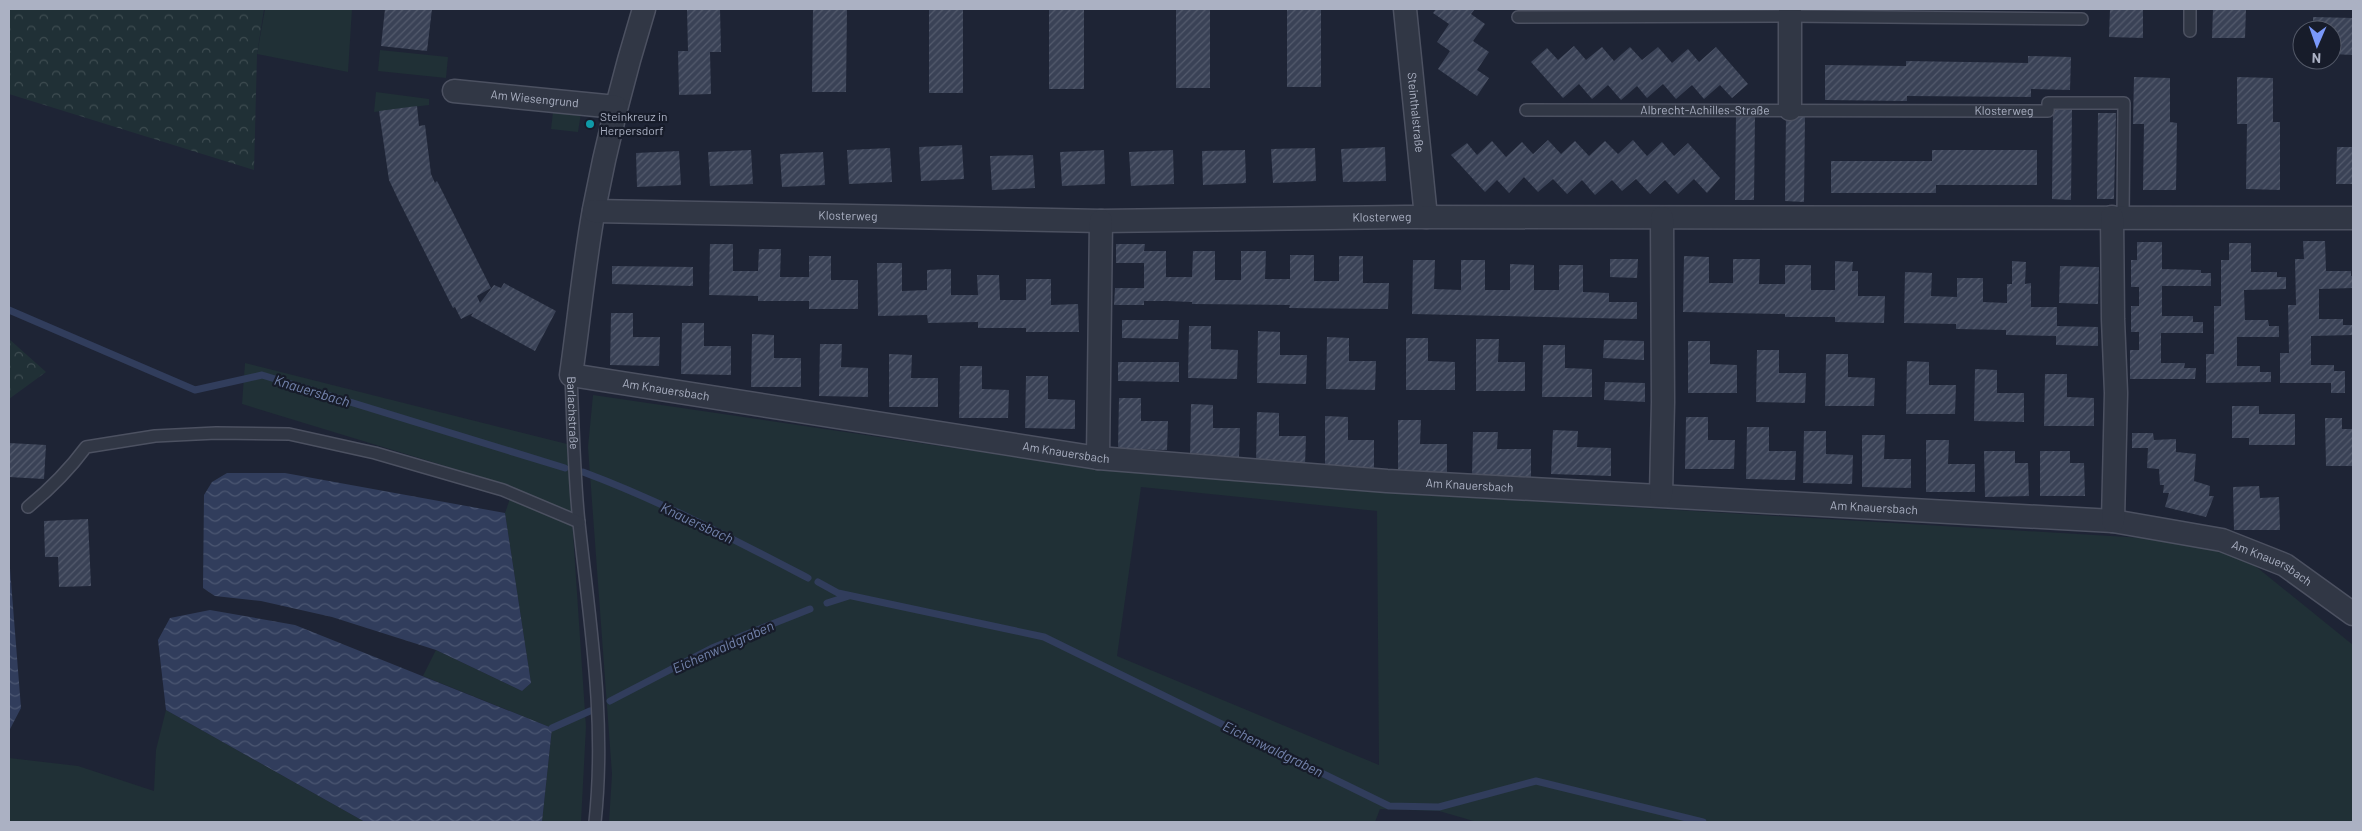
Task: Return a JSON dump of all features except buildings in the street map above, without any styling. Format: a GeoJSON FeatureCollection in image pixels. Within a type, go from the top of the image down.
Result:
{"type":"FeatureCollection","features":[{"type":"Feature","properties":{"kind":"street","name":"Barlachstraße"},"geometry":{"type":"LineString","coordinates":[[571,375],[594,211],[616,107],[644,9]]}},
{"type":"Feature","properties":{"kind":"street","name":"Steinthalstraße"},"geometry":{"type":"LineString","coordinates":[[1405,9],[1426,217]]}},
{"type":"Feature","properties":{"kind":"street"},"geometry":{"type":"LineString","coordinates":[[1790,12],[1790,109]]}},
{"type":"Feature","properties":{"kind":"street","name":"Am Wiesengrund"},"geometry":{"type":"LineString","coordinates":[[454,91],[616,107]]}},
{"type":"Feature","properties":{"kind":"street","name":"Klosterweg"},"geometry":{"type":"LineString","coordinates":[[594,211],[1101,222],[1426,217],[2353,218]]}},
{"type":"Feature","properties":{"kind":"street","name":"Klosterweg"},"geometry":{"type":"LineString","coordinates":[[2113,521],[2116,393],[2113,319],[2118,217]]}},
{"type":"Feature","properties":{"kind":"street"},"geometry":{"type":"LineString","coordinates":[[1661,495],[1663,402],[1662,218]]}},
{"type":"Feature","properties":{"kind":"street"},"geometry":{"type":"LineString","coordinates":[[1098,458],[1101,222]]}},
{"type":"Feature","properties":{"kind":"street","name":"Am Knauersbach"},"geometry":{"type":"LineString","coordinates":[[571,375],[1098,458],[1387,480],[2113,521],[2222,540],[2285,565],[2353,614]]}},
{"type":"Feature","properties":{"kind":"lane"},"geometry":{"type":"LineString","coordinates":[[2190,9],[2190,31]]}},
{"type":"Feature","properties":{"kind":"lane"},"geometry":{"type":"LineString","coordinates":[[1518,17],[1790,12],[2082,19]]}},
{"type":"Feature","properties":{"kind":"lane","name":"Klosterweg"},"geometry":{"type":"LineString","coordinates":[[1790,109],[2048,111],[2048,102],[2124,103],[2118,217]]}},
{"type":"Feature","properties":{"kind":"lane","name":"Albrecht-Achilles-Straße"},"geometry":{"type":"LineString","coordinates":[[1526,110],[1790,109]]}},
{"type":"Feature","properties":{"kind":"lane","name":"Barlachstraße"},"geometry":{"type":"LineString","coordinates":[[571,375],[579,522],[593,634],[598,696],[600,754],[595,822]]}},
{"type":"Feature","properties":{"kind":"lane"},"geometry":{"type":"LineString","coordinates":[[28,507],[50,489],[86,447],[155,436],[216,433],[289,434],[375,453],[494,488],[579,522]]}},
{"type":"Feature","properties":{"kind":"green space"},"geometry":{"type":"Polygon","coordinates":[[[9,9],[264,9],[257,54],[254,170],[9,94],[9,9]]]}},
{"type":"Feature","properties":{"kind":"green space"},"geometry":{"type":"Polygon","coordinates":[[[265,9],[352,9],[348,72],[257,54],[265,9]]]}},
{"type":"Feature","properties":{"kind":"green space"},"geometry":{"type":"Polygon","coordinates":[[[380,50],[448,57],[446,78],[378,71],[380,50]]]}},
{"type":"Feature","properties":{"kind":"green space"},"geometry":{"type":"Polygon","coordinates":[[[376,92],[429,99],[429,105],[374,112],[376,92]]]}},
{"type":"Feature","properties":{"kind":"green space"},"geometry":{"type":"Polygon","coordinates":[[[553,112],[581,113],[578,132],[551,129],[553,112]]]}},
{"type":"Feature","properties":{"kind":"green space"},"geometry":{"type":"Polygon","coordinates":[[[9,339],[46,372],[9,399],[9,339]]]}},
{"type":"Feature","properties":{"kind":"green space"},"geometry":{"type":"Polygon","coordinates":[[[245,363],[567,444],[586,727],[581,822],[542,822],[552,728],[423,676],[436,650],[522,691],[531,683],[505,513],[514,487],[242,404],[245,363]]]}},
{"type":"Feature","properties":{"kind":"green space"},"geometry":{"type":"Polygon","coordinates":[[[593,395],[1090,468],[1377,492],[2227,543],[2353,645],[2353,822],[1477,822],[1439,811],[1380,809],[1375,822],[609,822],[612,774],[588,447],[593,395]],[[1141,487],[1117,656],[1379,765],[1377,511],[1141,487]]]}},
{"type":"Feature","properties":{"kind":"green space"},"geometry":{"type":"Polygon","coordinates":[[[166,710],[365,822],[9,822],[9,758],[78,766],[154,791],[156,750],[166,710]]]}},
{"type":"Feature","properties":{"kind":"water"},"geometry":{"type":"Polygon","coordinates":[[[227,473],[285,473],[505,513],[531,683],[522,691],[436,650],[332,617],[261,601],[215,596],[203,588],[204,495],[212,482],[227,473]]]}},
{"type":"Feature","properties":{"kind":"water"},"geometry":{"type":"Polygon","coordinates":[[[9,556],[21,708],[9,731],[9,556]]]}},
{"type":"Feature","properties":{"kind":"water"},"geometry":{"type":"Polygon","coordinates":[[[210,610],[295,625],[552,728],[542,822],[365,822],[166,710],[158,640],[170,618],[210,610]]]}},
{"type":"Feature","properties":{"kind":"waterway","name":"Knauersbach"},"geometry":{"type":"LineString","coordinates":[[9,310],[195,390],[262,375],[565,468]]}},
{"type":"Feature","properties":{"kind":"waterway","name":"Knauersbach"},"geometry":{"type":"LineString","coordinates":[[583,472],[669,508],[808,578]]}},
{"type":"Feature","properties":{"kind":"waterway","name":"Eichenwaldgraben"},"geometry":{"type":"LineString","coordinates":[[818,582],[838,593],[1044,637],[1389,806],[1439,807],[1536,781],[1703,822]]}},
{"type":"Feature","properties":{"kind":"waterway","name":"Eichenwaldgraben"},"geometry":{"type":"LineString","coordinates":[[827,603],[849,596]]}},
{"type":"Feature","properties":{"kind":"waterway","name":"Eichenwaldgraben"},"geometry":{"type":"LineString","coordinates":[[610,701],[712,648],[810,609]]}},
{"type":"Feature","properties":{"kind":"waterway","name":"Eichenwaldgraben"},"geometry":{"type":"LineString","coordinates":[[552,728],[590,711]]}},
{"type":"Feature","properties":{"kind":"place","name":"Steinkreuz in Herpersdorf"},"geometry":{"type":"Point","coordinates":[590,124]}}]}
